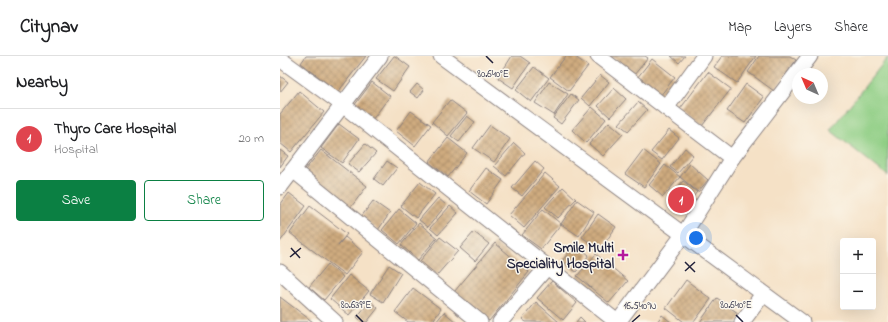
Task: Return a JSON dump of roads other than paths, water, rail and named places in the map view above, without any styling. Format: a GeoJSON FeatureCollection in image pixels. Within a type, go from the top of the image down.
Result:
{"type":"FeatureCollection","features":[{"type":"Feature","properties":{"kind":"street"},"geometry":{"type":"LineString","coordinates":[[280,187],[380,56]]}},
{"type":"Feature","properties":{"kind":"street"},"geometry":{"type":"LineString","coordinates":[[441,56],[802,322]]}},
{"type":"Feature","properties":{"kind":"street"},"geometry":{"type":"LineString","coordinates":[[598,56],[732,158]]}},
{"type":"Feature","properties":{"kind":"street"},"geometry":{"type":"LineString","coordinates":[[666,108],[704,56]]}},
{"type":"Feature","properties":{"kind":"street"},"geometry":{"type":"LineString","coordinates":[[280,59],[343,105],[617,322],[683,235],[732,158],[810,56]]}},
{"type":"Feature","properties":{"kind":"street"},"geometry":{"type":"LineString","coordinates":[[293,170],[480,322]]}},
{"type":"Feature","properties":{"kind":"street"},"geometry":{"type":"LineString","coordinates":[[500,322],[547,267]]}},
{"type":"Feature","properties":{"kind":"street"},"geometry":{"type":"LineString","coordinates":[[280,272],[335,322]]}},
{"type":"Feature","properties":{"kind":"street"},"geometry":{"type":"LineString","coordinates":[[742,322],[764,294]]}},
{"type":"Feature","properties":{"kind":"place","name":"Thyro Care Hospital"},"geometry":{"type":"Point","coordinates":[681,200]}},
{"type":"Feature","properties":{"kind":"place","name":"Smile Multi Speciality Hospital"},"geometry":{"type":"Point","coordinates":[623,255]}}]}
